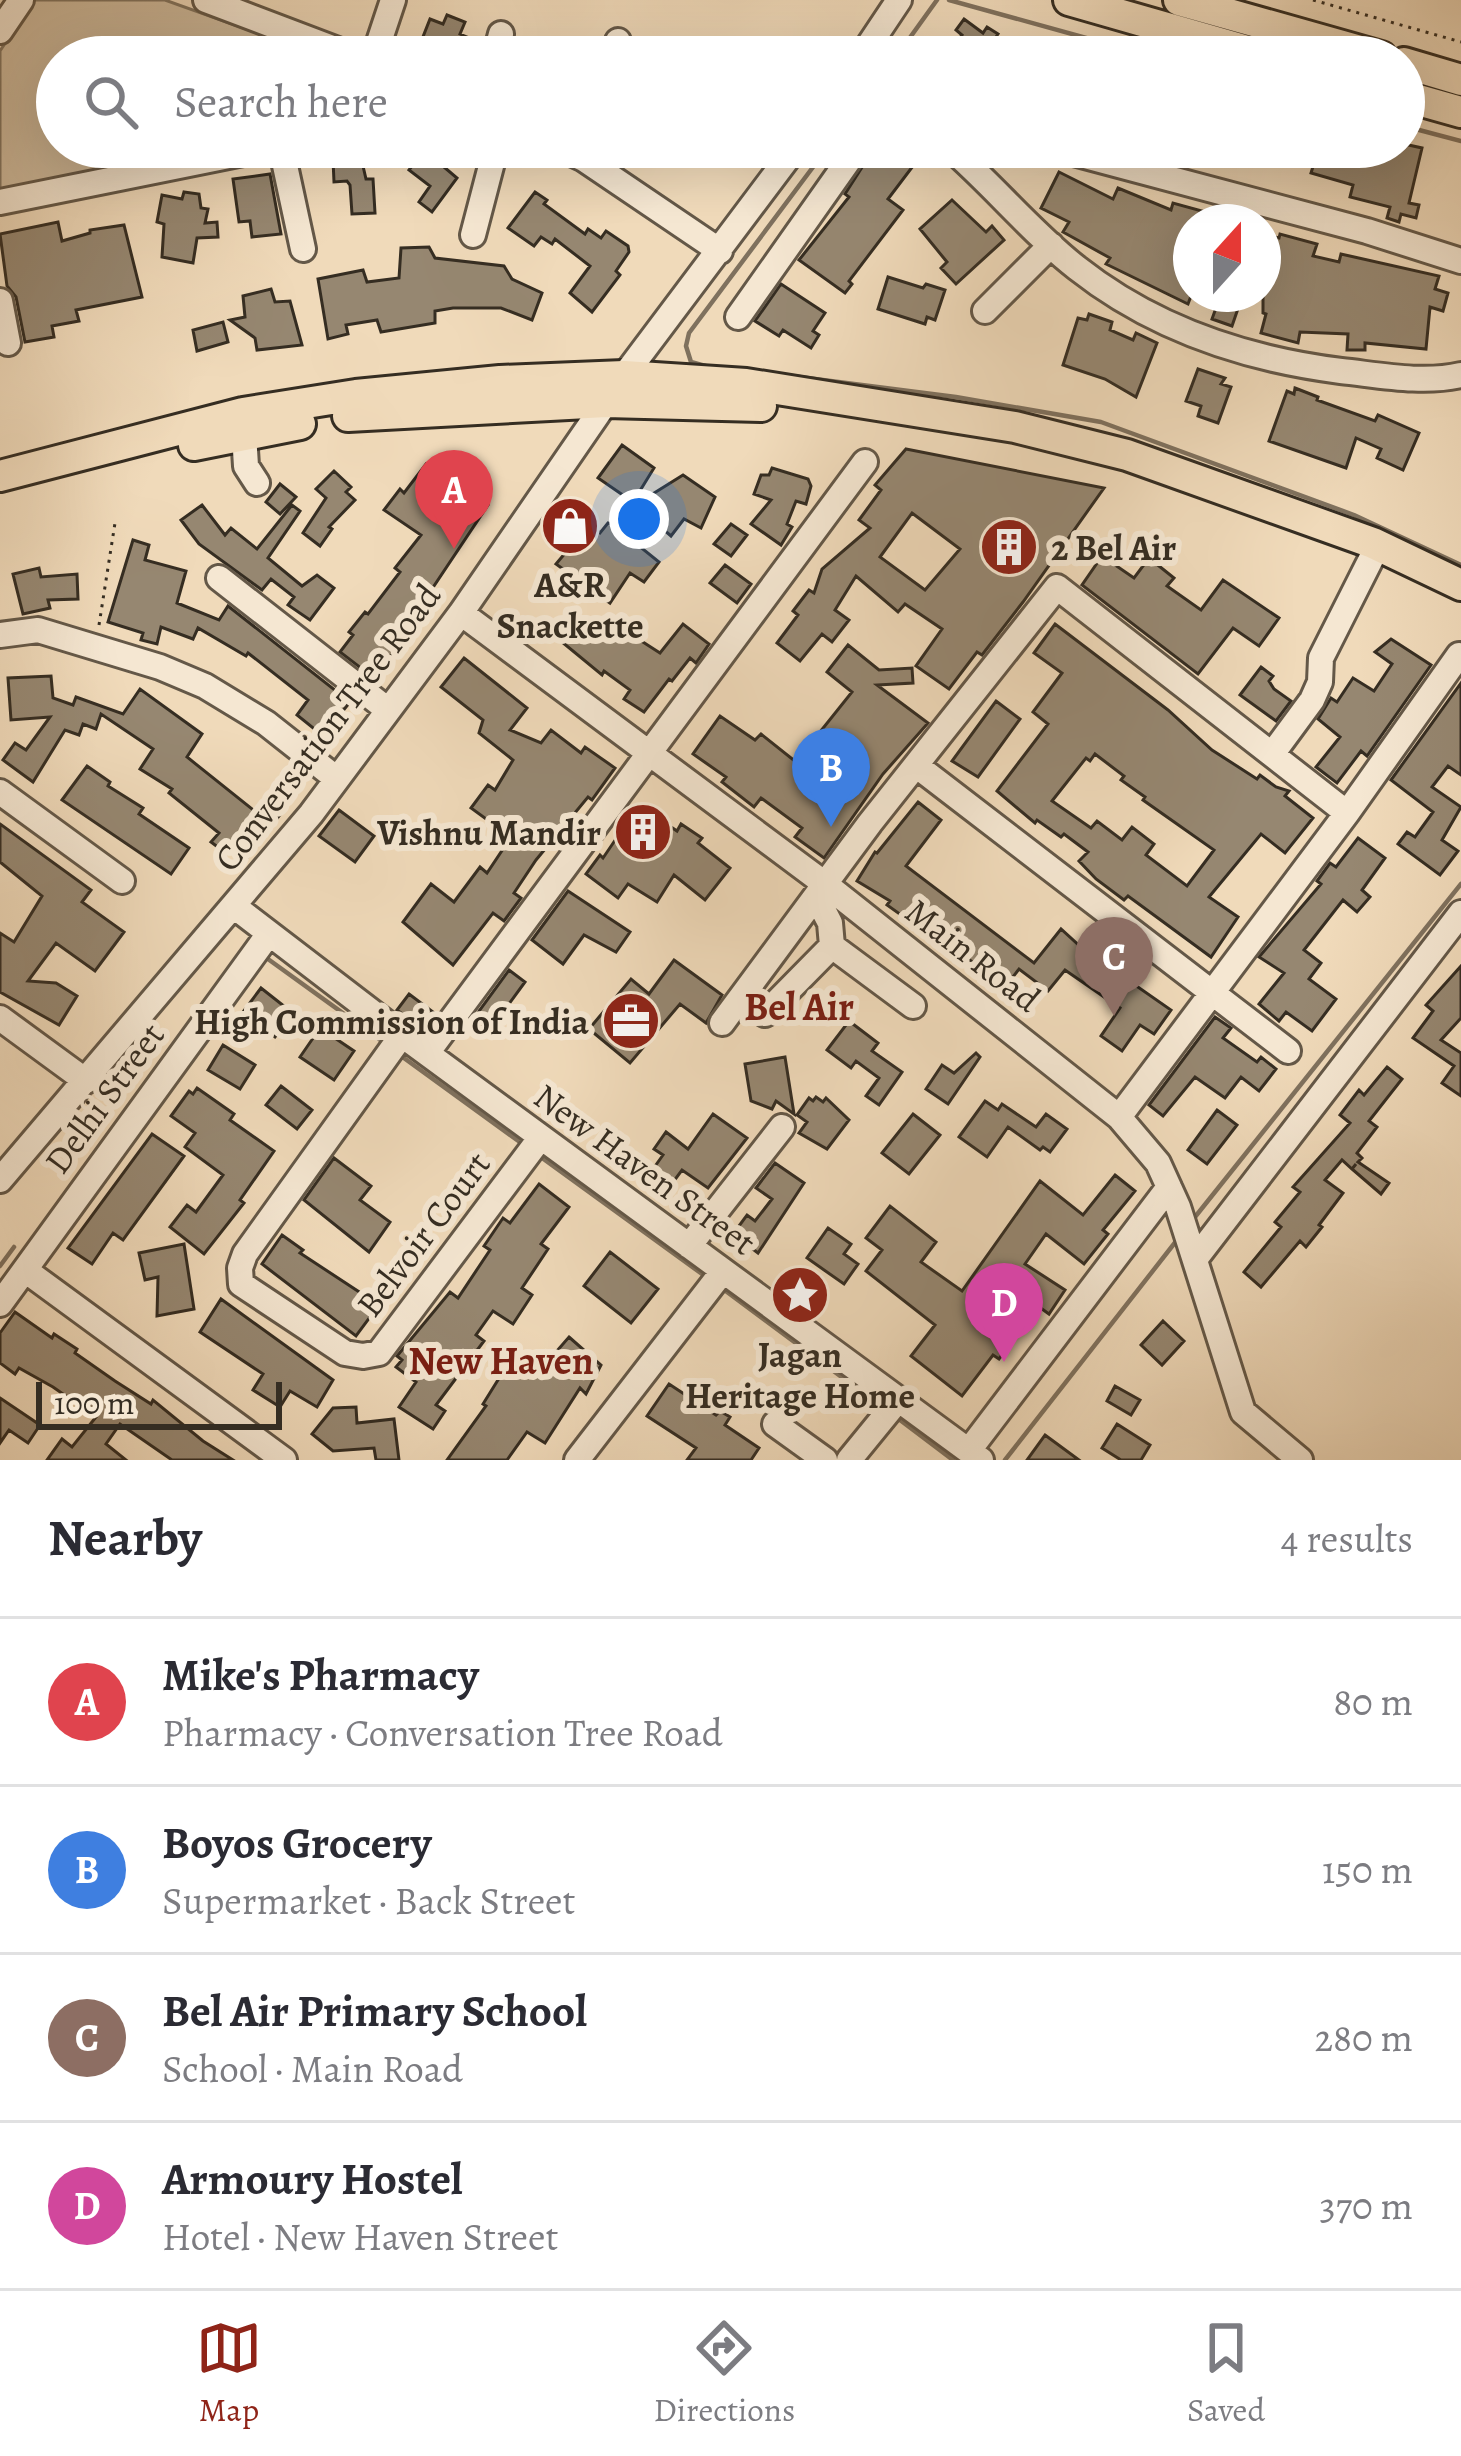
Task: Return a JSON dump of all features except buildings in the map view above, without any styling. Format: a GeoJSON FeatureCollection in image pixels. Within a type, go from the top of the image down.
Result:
{"type":"FeatureCollection","features":[{"type":"Feature","properties":{"kind":"main road"},"geometry":{"type":"LineString","coordinates":[[1069,0],[1195,36]]}},
{"type":"Feature","properties":{"kind":"main road"},"geometry":{"type":"LineString","coordinates":[[1179,0],[1307,36]]}},
{"type":"Feature","properties":{"kind":"main road"},"geometry":{"type":"LineString","coordinates":[[1425,69],[1461,80]]}},
{"type":"Feature","properties":{"kind":"main road"},"geometry":{"type":"LineString","coordinates":[[1425,102],[1461,112]]}},
{"type":"Feature","properties":{"kind":"main road"},"geometry":{"type":"LineString","coordinates":[[0,476],[154,434],[356,395],[500,381],[624,376],[746,384],[1015,427],[1127,454],[1373,543],[1461,584]]}},
{"type":"Feature","properties":{"kind":"main road"},"geometry":{"type":"LineString","coordinates":[[0,496],[155,454],[357,414],[606,402],[742,404],[884,419],[1143,475],[1262,514],[1368,566],[1461,603]]}},
{"type":"Feature","properties":{"kind":"street"},"geometry":{"type":"LineString","coordinates":[[0,31],[21,0]]}},
{"type":"Feature","properties":{"kind":"street"},"geometry":{"type":"LineString","coordinates":[[206,0],[301,36]]}},
{"type":"Feature","properties":{"kind":"street"},"geometry":{"type":"LineString","coordinates":[[381,36],[393,0]]}},
{"type":"Feature","properties":{"kind":"street"},"geometry":{"type":"LineString","coordinates":[[875,36],[899,0]]}},
{"type":"Feature","properties":{"kind":"street"},"geometry":{"type":"LineString","coordinates":[[0,202],[171,168]]}},
{"type":"Feature","properties":{"kind":"street"},"geometry":{"type":"LineString","coordinates":[[282,168],[303,249]]}},
{"type":"Feature","properties":{"kind":"street"},"geometry":{"type":"LineString","coordinates":[[473,235],[491,168]]}},
{"type":"Feature","properties":{"kind":"street"},"geometry":{"type":"LineString","coordinates":[[607,168],[720,251]]}},
{"type":"Feature","properties":{"kind":"street","name":"Conversation Tree Road"},"geometry":{"type":"LineString","coordinates":[[258,947],[235,907],[461,613],[624,376],[781,168]]}},
{"type":"Feature","properties":{"kind":"street"},"geometry":{"type":"LineString","coordinates":[[738,317],[843,168]]}},
{"type":"Feature","properties":{"kind":"street"},"geometry":{"type":"LineString","coordinates":[[971,168],[1051,245],[1116,295],[1157,319],[1212,342],[1304,366],[1457,384]]}},
{"type":"Feature","properties":{"kind":"street"},"geometry":{"type":"LineString","coordinates":[[1130,168],[1461,261]]}},
{"type":"Feature","properties":{"kind":"street"},"geometry":{"type":"LineString","coordinates":[[986,311],[1051,245]]}},
{"type":"Feature","properties":{"kind":"street"},"geometry":{"type":"LineString","coordinates":[[0,301],[8,343]]}},
{"type":"Feature","properties":{"kind":"street"},"geometry":{"type":"LineString","coordinates":[[244,434],[246,466],[257,483]]}},
{"type":"Feature","properties":{"kind":"street"},"geometry":{"type":"LineString","coordinates":[[427,1053],[865,462]]}},
{"type":"Feature","properties":{"kind":"street"},"geometry":{"type":"LineString","coordinates":[[1273,753],[1312,700],[1320,682],[1321,658],[1368,566]]}},
{"type":"Feature","properties":{"kind":"street"},"geometry":{"type":"LineString","coordinates":[[219,578],[388,710]]}},
{"type":"Feature","properties":{"kind":"street"},"geometry":{"type":"LineString","coordinates":[[722,1023],[1057,587],[1347,812]]}},
{"type":"Feature","properties":{"kind":"street","name":"Main Road"},"geometry":{"type":"LineString","coordinates":[[461,613],[1119,1118],[1158,1163],[1173,1197],[1243,1412],[1300,1460]]}},
{"type":"Feature","properties":{"kind":"street"},"geometry":{"type":"LineString","coordinates":[[0,635],[38,630],[96,645],[205,686],[266,723],[337,778]]}},
{"type":"Feature","properties":{"kind":"street"},"geometry":{"type":"LineString","coordinates":[[1119,1118],[1460,655]]}},
{"type":"Feature","properties":{"kind":"street"},"geometry":{"type":"LineString","coordinates":[[917,766],[1288,1051]]}},
{"type":"Feature","properties":{"kind":"street"},"geometry":{"type":"LineString","coordinates":[[0,792],[122,881]]}},
{"type":"Feature","properties":{"kind":"street"},"geometry":{"type":"LineString","coordinates":[[820,890],[832,946],[913,1006]]}},
{"type":"Feature","properties":{"kind":"street","name":"Delhi Street"},"geometry":{"type":"LineString","coordinates":[[0,1180],[235,907]]}},
{"type":"Feature","properties":{"kind":"street"},"geometry":{"type":"LineString","coordinates":[[1196,1258],[1461,913]]}},
{"type":"Feature","properties":{"kind":"street"},"geometry":{"type":"LineString","coordinates":[[765,1014],[832,946]]}},
{"type":"Feature","properties":{"kind":"street","name":"New Haven Street"},"geometry":{"type":"LineString","coordinates":[[258,947],[427,1053],[533,1147],[689,1246],[717,1278],[889,1411],[976,1455]]}},
{"type":"Feature","properties":{"kind":"street","name":"Delhi Street"},"geometry":{"type":"LineString","coordinates":[[0,1304],[258,947]]}},
{"type":"Feature","properties":{"kind":"street"},"geometry":{"type":"LineString","coordinates":[[0,1018],[86,1081]]}},
{"type":"Feature","properties":{"kind":"street","name":"Belvoir Court"},"geometry":{"type":"LineString","coordinates":[[402,1035],[245,1254],[241,1284],[345,1353],[379,1352],[533,1147]]}},
{"type":"Feature","properties":{"kind":"street"},"geometry":{"type":"LineString","coordinates":[[689,1246],[782,1126]]}},
{"type":"Feature","properties":{"kind":"street"},"geometry":{"type":"LineString","coordinates":[[976,1455],[1173,1197]]}},
{"type":"Feature","properties":{"kind":"street"},"geometry":{"type":"LineString","coordinates":[[25,1270],[284,1460]]}},
{"type":"Feature","properties":{"kind":"street"},"geometry":{"type":"LineString","coordinates":[[577,1460],[717,1278]]}},
{"type":"Feature","properties":{"kind":"street"},"geometry":{"type":"LineString","coordinates":[[849,1460],[889,1411]]}},
{"type":"Feature","properties":{"kind":"street"},"geometry":{"type":"LineString","coordinates":[[775,1424],[825,1460]]}},
{"type":"Feature","properties":{"kind":"path"},"geometry":{"type":"LineString","coordinates":[[1313,0],[1461,42]]}},
{"type":"Feature","properties":{"kind":"path"},"geometry":{"type":"LineString","coordinates":[[96,645],[115,523]]}},
{"type":"Feature","properties":{"kind":"shaded area"},"geometry":{"type":"Polygon","coordinates":[[[34,0],[165,0],[265,36],[36,36],[36,168],[114,168],[0,191],[0,51],[34,0]]]}},
{"type":"Feature","properties":{"kind":"waterway"},"geometry":{"type":"LineString","coordinates":[[911,36],[937,0]]}},
{"type":"Feature","properties":{"kind":"waterway"},"geometry":{"type":"LineString","coordinates":[[949,0],[1079,36]]}},
{"type":"Feature","properties":{"kind":"waterway"},"geometry":{"type":"LineString","coordinates":[[1425,132],[1461,141]]}},
{"type":"Feature","properties":{"kind":"waterway"},"geometry":{"type":"LineString","coordinates":[[709,367],[691,362],[686,346],[689,333],[812,168]]}},
{"type":"Feature","properties":{"kind":"waterway"},"geometry":{"type":"LineString","coordinates":[[768,373],[956,397],[1101,422],[1354,515],[1461,565]]}},
{"type":"Feature","properties":{"kind":"waterway"},"geometry":{"type":"LineString","coordinates":[[1191,1222],[1461,884]]}},
{"type":"Feature","properties":{"kind":"waterway"},"geometry":{"type":"LineString","coordinates":[[261,954],[383,1042]]}},
{"type":"Feature","properties":{"kind":"waterway"},"geometry":{"type":"LineString","coordinates":[[397,1053],[524,1145]]}},
{"type":"Feature","properties":{"kind":"waterway"},"geometry":{"type":"LineString","coordinates":[[538,1155],[709,1279]]}},
{"type":"Feature","properties":{"kind":"waterway"},"geometry":{"type":"LineString","coordinates":[[1005,1460],[1177,1240]]}},
{"type":"Feature","properties":{"kind":"waterway"},"geometry":{"type":"LineString","coordinates":[[0,1266],[14,1247]]}},
{"type":"Feature","properties":{"kind":"waterway"},"geometry":{"type":"LineString","coordinates":[[723,1289],[882,1407]]}},
{"type":"Feature","properties":{"kind":"waterway"},"geometry":{"type":"LineString","coordinates":[[896,1417],[953,1460]]}},
{"type":"Feature","properties":{"kind":"place","name":"A&R Snackette"},"geometry":{"type":"Point","coordinates":[570,526]}},
{"type":"Feature","properties":{"kind":"place","name":"2 Bel Air"},"geometry":{"type":"Point","coordinates":[1009,547]}},
{"type":"Feature","properties":{"kind":"place","name":"Mike's Pharmacy"},"geometry":{"type":"Point","coordinates":[454,549]}},
{"type":"Feature","properties":{"kind":"place","name":"Boyos Grocery"},"geometry":{"type":"Point","coordinates":[831,827]}},
{"type":"Feature","properties":{"kind":"place","name":"Vishnu Mandir"},"geometry":{"type":"Point","coordinates":[643,832]}},
{"type":"Feature","properties":{"kind":"place","name":"Bel Air Primary School"},"geometry":{"type":"Point","coordinates":[1114,1016]}},
{"type":"Feature","properties":{"kind":"place","name":"High Commission of India"},"geometry":{"type":"Point","coordinates":[631,1021]}},
{"type":"Feature","properties":{"kind":"place","name":"Jagan Heritage Home"},"geometry":{"type":"Point","coordinates":[800,1295]}},
{"type":"Feature","properties":{"kind":"place","name":"Armoury Hostel"},"geometry":{"type":"Point","coordinates":[1004,1362]}},
{"type":"Feature","properties":{"kind":"district","name":"Bel Air"},"geometry":{"type":"Point","coordinates":[799,1006]}},
{"type":"Feature","properties":{"kind":"district","name":"New Haven"},"geometry":{"type":"Point","coordinates":[501,1360]}}]}
